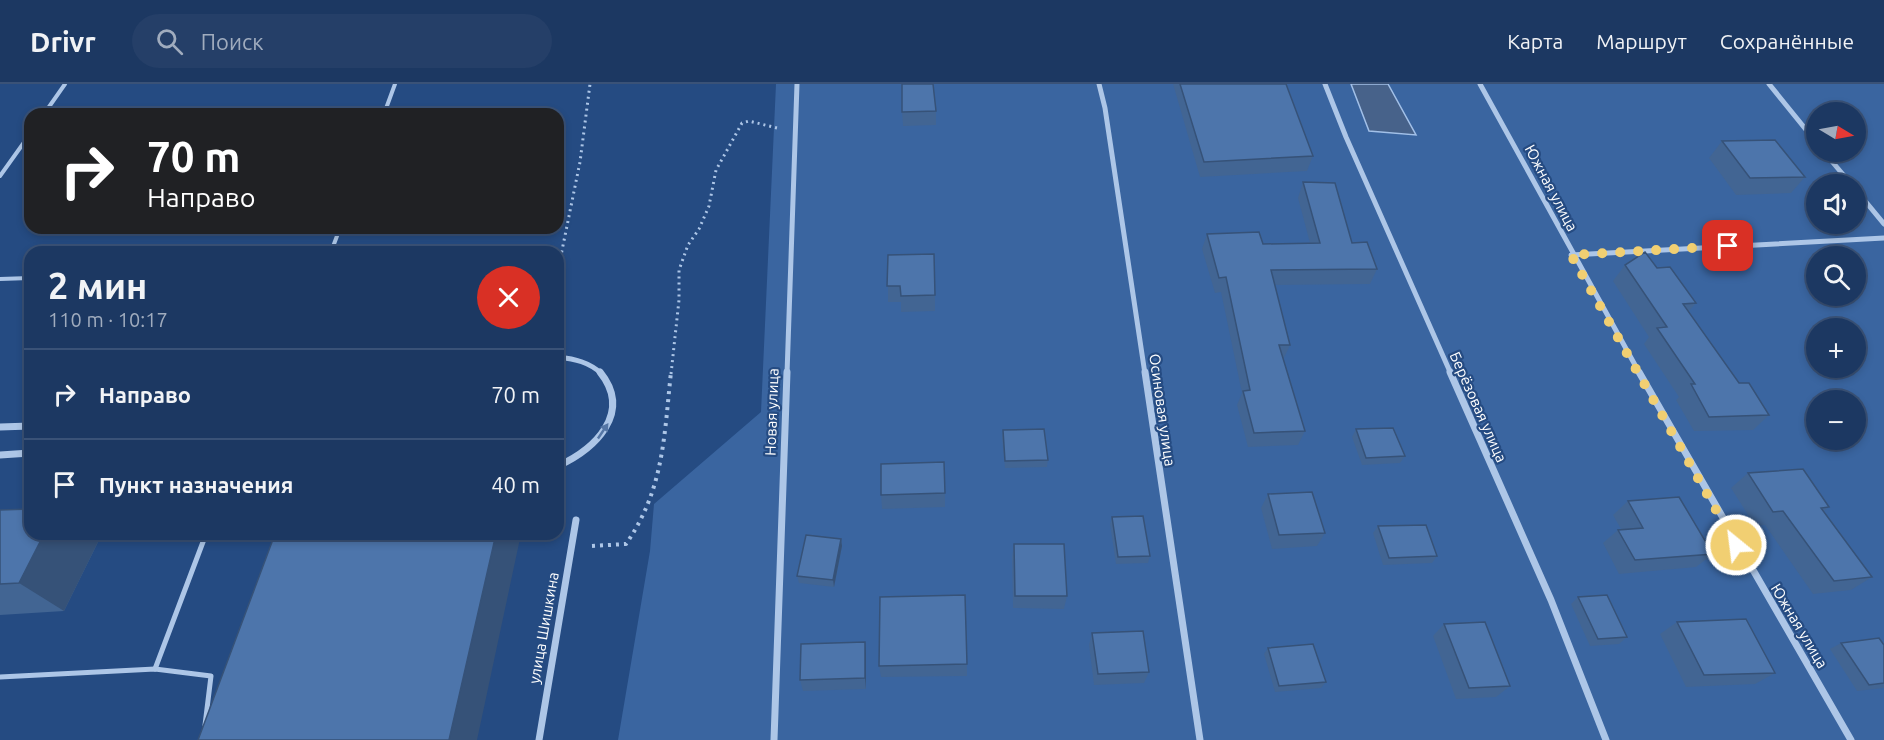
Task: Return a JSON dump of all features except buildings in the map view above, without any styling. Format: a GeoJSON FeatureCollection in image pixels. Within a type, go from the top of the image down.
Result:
{"type":"FeatureCollection","features":[{"type":"Feature","properties":{"kind":"street","name":"Новая улица"},"geometry":{"type":"LineString","coordinates":[[774,740],[797,84]]}},
{"type":"Feature","properties":{"kind":"street","name":"Осиновая улица"},"geometry":{"type":"LineString","coordinates":[[1099,84],[1105,108],[1200,740]]}},
{"type":"Feature","properties":{"kind":"street","name":"Берёзовая улица"},"geometry":{"type":"LineString","coordinates":[[1326,84],[1351,148],[1551,600],[1606,740]]}},
{"type":"Feature","properties":{"kind":"street","name":"Южная улица"},"geometry":{"type":"LineString","coordinates":[[1480,84],[1571,255],[1748,566],[1851,740]]}},
{"type":"Feature","properties":{"kind":"street"},"geometry":{"type":"LineString","coordinates":[[1769,84],[1806,130]]}},
{"type":"Feature","properties":{"kind":"street"},"geometry":{"type":"LineString","coordinates":[[1832,162],[1843,174]]}},
{"type":"Feature","properties":{"kind":"street"},"geometry":{"type":"LineString","coordinates":[[1866,202],[1884,224]]}},
{"type":"Feature","properties":{"kind":"street"},"geometry":{"type":"LineString","coordinates":[[1571,255],[1884,238]]}},
{"type":"Feature","properties":{"kind":"street"},"geometry":{"type":"LineString","coordinates":[[564,358],[579,359],[602,373],[610,383],[613,408],[601,435],[590,447],[564,462]]}},
{"type":"Feature","properties":{"kind":"street"},"geometry":{"type":"LineString","coordinates":[[0,427],[24,426]]}},
{"type":"Feature","properties":{"kind":"street"},"geometry":{"type":"LineString","coordinates":[[0,455],[24,453]]}},
{"type":"Feature","properties":{"kind":"street","name":"улица Шишкина"},"geometry":{"type":"LineString","coordinates":[[539,740],[576,520]]}},
{"type":"Feature","properties":{"kind":"lane"},"geometry":{"type":"LineString","coordinates":[[48,108],[65,84]]}},
{"type":"Feature","properties":{"kind":"lane"},"geometry":{"type":"LineString","coordinates":[[386,108],[395,84]]}},
{"type":"Feature","properties":{"kind":"lane"},"geometry":{"type":"LineString","coordinates":[[0,176],[24,142]]}},
{"type":"Feature","properties":{"kind":"lane"},"geometry":{"type":"LineString","coordinates":[[0,279],[24,278]]}},
{"type":"Feature","properties":{"kind":"lane"},"geometry":{"type":"LineString","coordinates":[[155,669],[204,540]]}},
{"type":"Feature","properties":{"kind":"lane"},"geometry":{"type":"LineString","coordinates":[[0,677],[155,669],[211,676],[205,729]]}},
{"type":"Feature","properties":{"kind":"path"},"geometry":{"type":"LineString","coordinates":[[563,246],[580,162],[590,84]]}},
{"type":"Feature","properties":{"kind":"path"},"geometry":{"type":"LineString","coordinates":[[572,548],[626,544],[642,521],[661,467],[679,300],[679,270],[688,245],[699,229],[709,206],[716,170],[733,137],[742,123],[749,121],[767,126]]}},
{"type":"Feature","properties":{"kind":"shaded area"},"geometry":{"type":"Polygon","coordinates":[[[776,84],[1884,84],[1884,740],[618,740],[650,551],[654,504],[761,412],[776,84]]]}},
{"type":"Feature","properties":{"kind":"shaded area"},"geometry":{"type":"Polygon","coordinates":[[[1351,84],[1388,84],[1416,135],[1369,131],[1351,84]]]}},
{"type":"Feature","properties":{"kind":"route"},"geometry":{"type":"LineString","coordinates":[[1728,246],[1571,255],[1736,545]]}}]}
